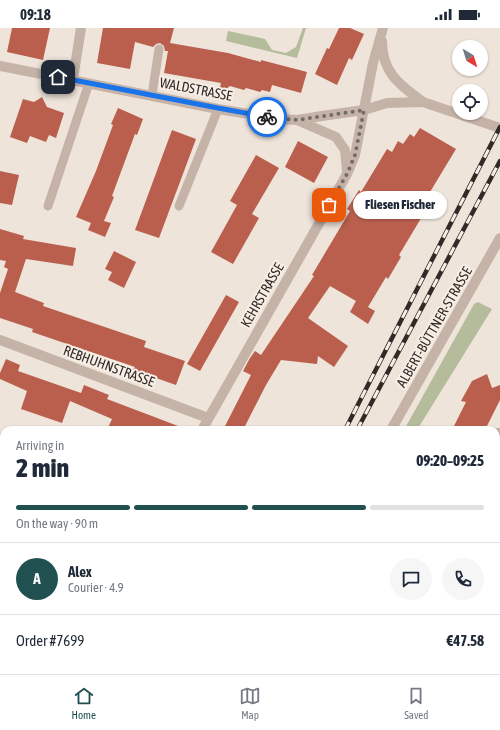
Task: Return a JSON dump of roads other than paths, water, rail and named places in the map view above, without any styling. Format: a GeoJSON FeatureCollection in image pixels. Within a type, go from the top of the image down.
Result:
{"type":"FeatureCollection","features":[{"type":"Feature","properties":{"kind":"street"},"geometry":{"type":"LineString","coordinates":[[73,79],[81,28]]}},
{"type":"Feature","properties":{"kind":"street"},"geometry":{"type":"LineString","coordinates":[[382,30],[382,49],[387,69],[401,86],[423,102],[500,128]]}},
{"type":"Feature","properties":{"kind":"street","name":"KEHRSTRASSE"},"geometry":{"type":"LineString","coordinates":[[204,426],[347,174],[355,155],[382,30]]}},
{"type":"Feature","properties":{"kind":"street","name":"WALDSTRASSE"},"geometry":{"type":"LineString","coordinates":[[0,66],[280,119],[297,120],[364,110],[387,103],[423,102]]}},
{"type":"Feature","properties":{"kind":"street"},"geometry":{"type":"LineString","coordinates":[[297,120],[336,137],[345,150],[347,174]]}},
{"type":"Feature","properties":{"kind":"street","name":"ALBERT-BÜTTNER-STRASSE"},"geometry":{"type":"LineString","coordinates":[[394,426],[500,238]]}},
{"type":"Feature","properties":{"kind":"street","name":"REBHUHNSTRASSE"},"geometry":{"type":"LineString","coordinates":[[0,340],[208,418]]}},
{"type":"Feature","properties":{"kind":"lane"},"geometry":{"type":"LineString","coordinates":[[152,95],[159,49]]}},
{"type":"Feature","properties":{"kind":"lane"},"geometry":{"type":"LineString","coordinates":[[48,206],[89,83]]}},
{"type":"Feature","properties":{"kind":"lane"},"geometry":{"type":"LineString","coordinates":[[179,206],[218,108]]}},
{"type":"Feature","properties":{"kind":"railway"},"geometry":{"type":"LineString","coordinates":[[347,426],[500,127]]}},
{"type":"Feature","properties":{"kind":"railway"},"geometry":{"type":"LineString","coordinates":[[359,426],[500,161]]}},
{"type":"Feature","properties":{"kind":"place","name":"Fliesen Fischer"},"geometry":{"type":"Point","coordinates":[329,205]}}]}
